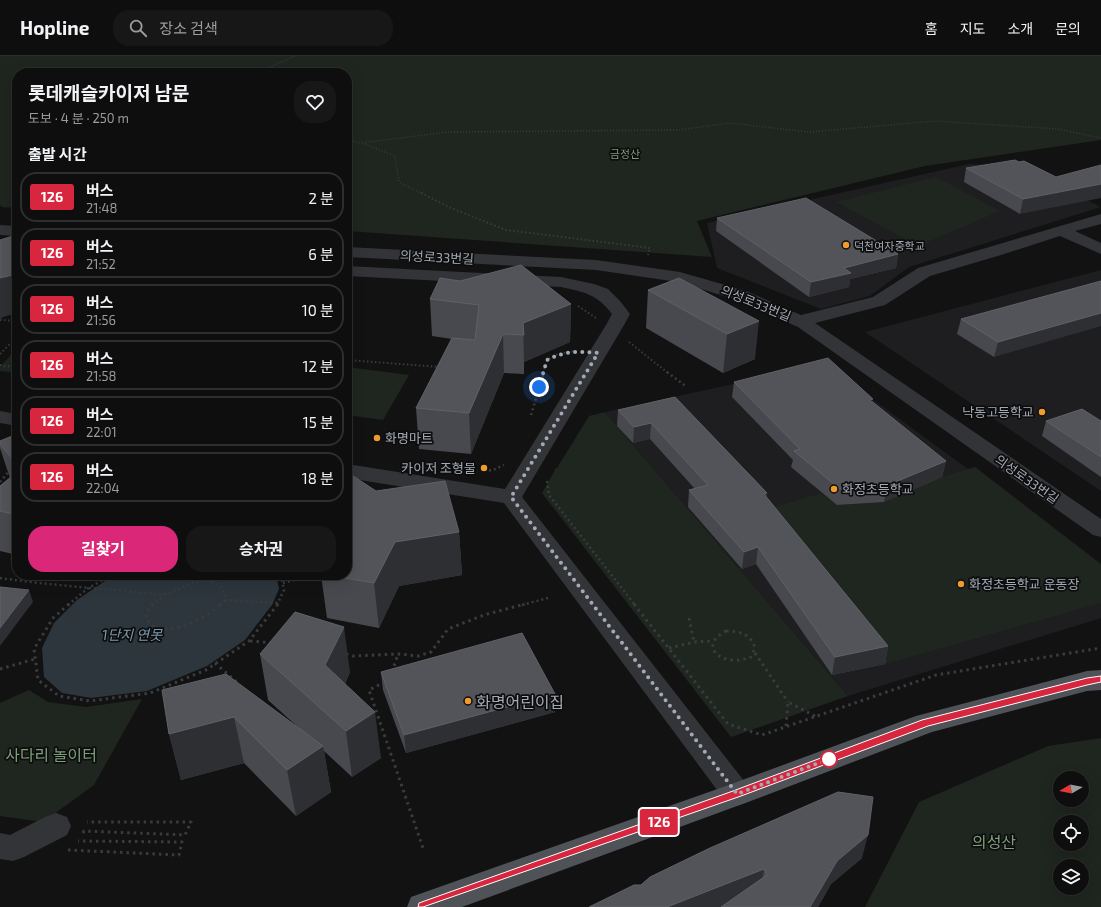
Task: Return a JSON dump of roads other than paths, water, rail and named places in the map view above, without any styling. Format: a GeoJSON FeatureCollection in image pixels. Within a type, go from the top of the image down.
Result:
{"type":"FeatureCollection","features":[{"type":"Feature","properties":{"kind":"main road"},"geometry":{"type":"LineString","coordinates":[[424,907],[737,794],[926,723],[1087,681],[1101,680]]}},
{"type":"Feature","properties":{"kind":"street"},"geometry":{"type":"LineString","coordinates":[[800,321],[879,301],[924,272],[995,252],[1061,230],[1101,219]]}},
{"type":"Feature","properties":{"kind":"street"},"geometry":{"type":"LineString","coordinates":[[0,230],[12,231]]}},
{"type":"Feature","properties":{"kind":"street"},"geometry":{"type":"LineString","coordinates":[[1061,230],[1101,249]]}},
{"type":"Feature","properties":{"kind":"street","name":"의성로33번길"},"geometry":{"type":"LineString","coordinates":[[352,252],[596,265],[680,277],[740,295],[800,321],[1101,530]]}},
{"type":"Feature","properties":{"kind":"street"},"geometry":{"type":"LineString","coordinates":[[352,271],[561,282],[594,288],[611,299],[621,314],[511,497]]}},
{"type":"Feature","properties":{"kind":"street"},"geometry":{"type":"LineString","coordinates":[[352,472],[511,497],[737,794]]}},
{"type":"Feature","properties":{"kind":"street"},"geometry":{"type":"LineString","coordinates":[[0,846],[13,848],[58,838]]}},
{"type":"Feature","properties":{"kind":"water","name":"1단지 연못"},"geometry":{"type":"Polygon","coordinates":[[[107,580],[277,580],[279,589],[272,605],[245,640],[207,666],[147,691],[91,698],[62,693],[44,677],[42,648],[54,623],[77,600],[107,580]]]}},
{"type":"Feature","properties":{"kind":"place","name":"덕천여자중학교"},"geometry":{"type":"Point","coordinates":[846,245]}},
{"type":"Feature","properties":{"kind":"place","name":"낙동고등학교"},"geometry":{"type":"Point","coordinates":[1042,412]}},
{"type":"Feature","properties":{"kind":"place","name":"화명마트"},"geometry":{"type":"Point","coordinates":[377,438]}},
{"type":"Feature","properties":{"kind":"place","name":"카이저 조형물"},"geometry":{"type":"Point","coordinates":[484,468]}},
{"type":"Feature","properties":{"kind":"place","name":"화정초등학교"},"geometry":{"type":"Point","coordinates":[834,489]}},
{"type":"Feature","properties":{"kind":"place","name":"화정초등학교 운동장"},"geometry":{"type":"Point","coordinates":[961,584]}},
{"type":"Feature","properties":{"kind":"place","name":"화명어린이집"},"geometry":{"type":"Point","coordinates":[468,701]}},
{"type":"Feature","properties":{"kind":"park label","name":"금정산"},"geometry":{"type":"Point","coordinates":[625,153]}},
{"type":"Feature","properties":{"kind":"park label","name":"사다리 놀이터"},"geometry":{"type":"Point","coordinates":[51,754]}},
{"type":"Feature","properties":{"kind":"park label","name":"의성산"},"geometry":{"type":"Point","coordinates":[994,841]}}]}
